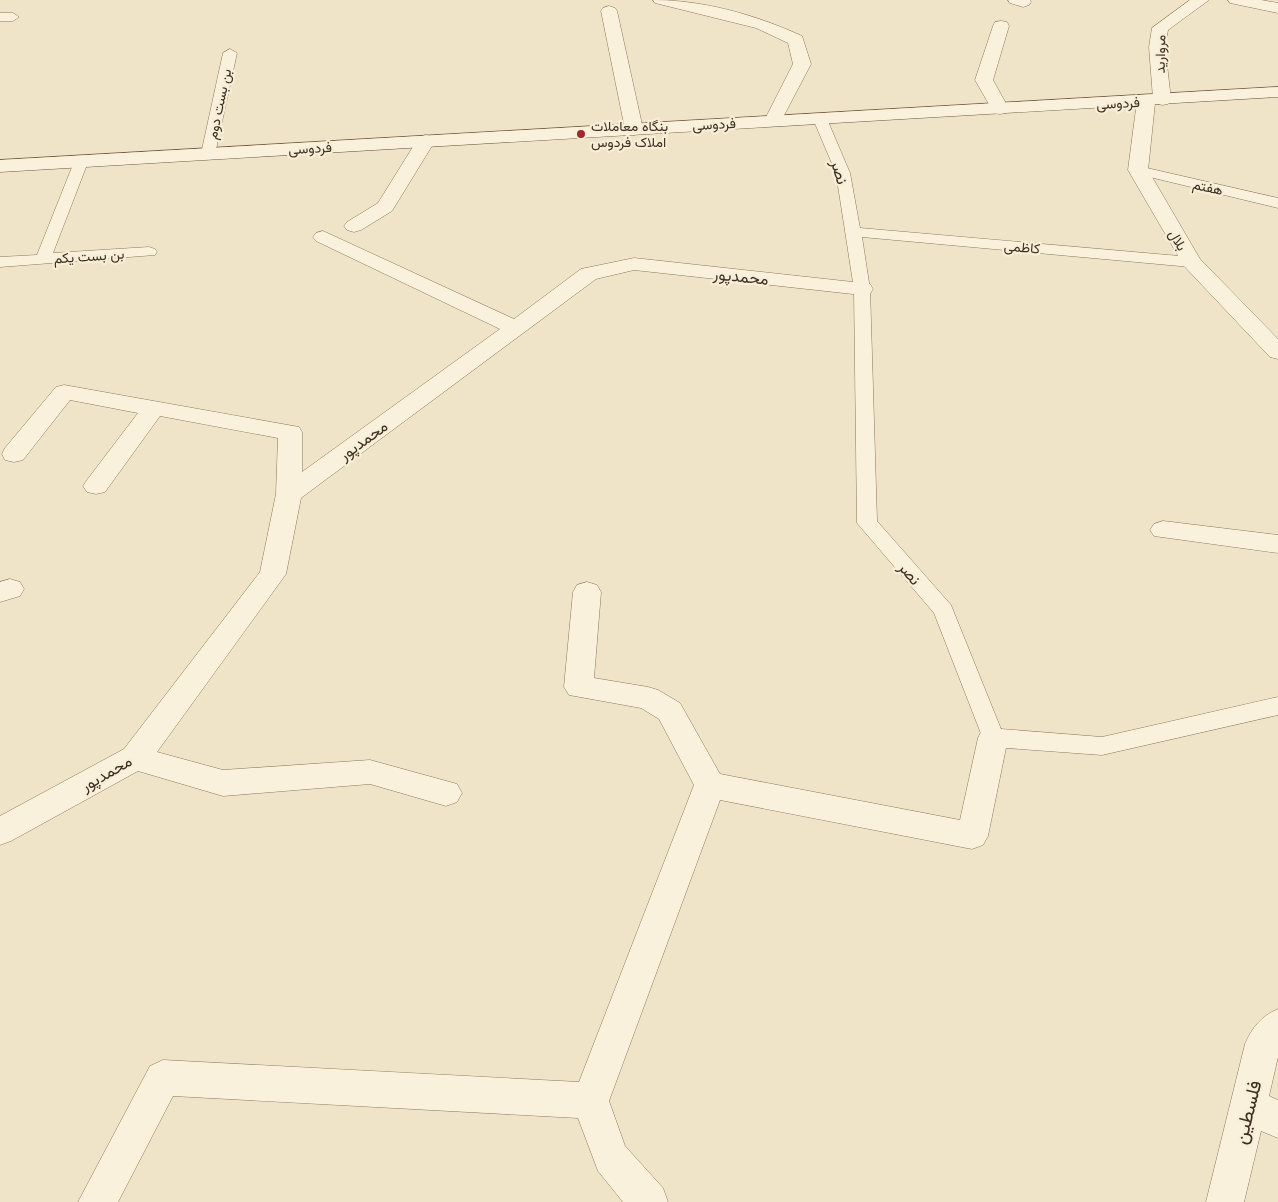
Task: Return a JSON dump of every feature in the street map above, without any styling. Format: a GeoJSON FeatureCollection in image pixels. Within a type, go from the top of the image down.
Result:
{"type":"FeatureCollection","features":[{"type":"Feature","properties":{"kind":"street"},"geometry":{"type":"LineString","coordinates":[[661,0],[762,24],[796,40],[802,64],[773,121]]}},
{"type":"Feature","properties":{"kind":"street"},"geometry":{"type":"LineString","coordinates":[[1236,0],[1278,8]]}},
{"type":"Feature","properties":{"kind":"street","name":"مروارید"},"geometry":{"type":"LineString","coordinates":[[1154,101],[1160,28],[1196,1]]}},
{"type":"Feature","properties":{"kind":"street"},"geometry":{"type":"LineString","coordinates":[[609,12],[634,129]]}},
{"type":"Feature","properties":{"kind":"street"},"geometry":{"type":"LineString","coordinates":[[1000,109],[984,80],[1002,26]]}},
{"type":"Feature","properties":{"kind":"street","name":"فردوسی"},"geometry":{"type":"LineString","coordinates":[[0,166],[1154,101],[1278,92]]}},
{"type":"Feature","properties":{"kind":"street"},"geometry":{"type":"LineString","coordinates":[[1138,170],[1154,101]]}},
{"type":"Feature","properties":{"kind":"street"},"geometry":{"type":"LineString","coordinates":[[354,226],[385,206],[426,141]]}},
{"type":"Feature","properties":{"kind":"street","name":"بلال"},"geometry":{"type":"LineString","coordinates":[[1138,170],[1191,262],[1278,352]]}},
{"type":"Feature","properties":{"kind":"street"},"geometry":{"type":"LineString","coordinates":[[324,237],[516,328]]}},
{"type":"Feature","properties":{"kind":"street","name":"محمدپور"},"geometry":{"type":"LineString","coordinates":[[0,832],[135,758],[273,574],[289,494],[589,274],[634,264],[862,289]]}},
{"type":"Feature","properties":{"kind":"street"},"geometry":{"type":"LineString","coordinates":[[14,454],[64,392],[290,432],[289,494]]}},
{"type":"Feature","properties":{"kind":"street"},"geometry":{"type":"LineString","coordinates":[[96,486],[154,408]]}},
{"type":"Feature","properties":{"kind":"street"},"geometry":{"type":"LineString","coordinates":[[1163,530],[1278,544]]}},
{"type":"Feature","properties":{"kind":"street"},"geometry":{"type":"LineString","coordinates":[[587,592],[579,687],[648,698],[670,712],[710,786],[590,1101],[611,1158],[649,1202]]}},
{"type":"Feature","properties":{"kind":"street"},"geometry":{"type":"LineString","coordinates":[[710,786],[972,836],[993,738]]}},
{"type":"Feature","properties":{"kind":"street"},"geometry":{"type":"LineString","coordinates":[[135,758],[223,783],[370,772],[446,792]]}},
{"type":"Feature","properties":{"kind":"street","name":"فلسطین"},"geometry":{"type":"LineString","coordinates":[[1225,1202],[1263,1113],[1263,1044],[1278,1026]]}},
{"type":"Feature","properties":{"kind":"street"},"geometry":{"type":"LineString","coordinates":[[97,1202],[163,1078],[590,1101]]}},
{"type":"Feature","properties":{"kind":"lane"},"geometry":{"type":"LineString","coordinates":[[0,17],[13,18]]}},
{"type":"Feature","properties":{"kind":"lane","name":"بن بست دوم"},"geometry":{"type":"LineString","coordinates":[[208,154],[230,53]]}},
{"type":"Feature","properties":{"kind":"lane","name":"نصر"},"geometry":{"type":"LineString","coordinates":[[820,119],[842,173],[862,289],[867,523],[943,610],[993,738]]}},
{"type":"Feature","properties":{"kind":"lane","name":"بن بست یکم"},"geometry":{"type":"LineString","coordinates":[[81,162],[43,259],[149,252]]}},
{"type":"Feature","properties":{"kind":"lane","name":"هفتم"},"geometry":{"type":"LineString","coordinates":[[1138,170],[1278,203]]}},
{"type":"Feature","properties":{"kind":"lane","name":"کاظمی"},"geometry":{"type":"LineString","coordinates":[[853,232],[1191,262]]}},
{"type":"Feature","properties":{"kind":"lane"},"geometry":{"type":"LineString","coordinates":[[0,262],[43,259]]}},
{"type":"Feature","properties":{"kind":"lane"},"geometry":{"type":"LineString","coordinates":[[993,738],[1102,746],[1278,706]]}},
{"type":"Feature","properties":{"kind":"place","name":"بنگاه معاملات املاک فردوس"},"geometry":{"type":"Point","coordinates":[581,134]}}]}
